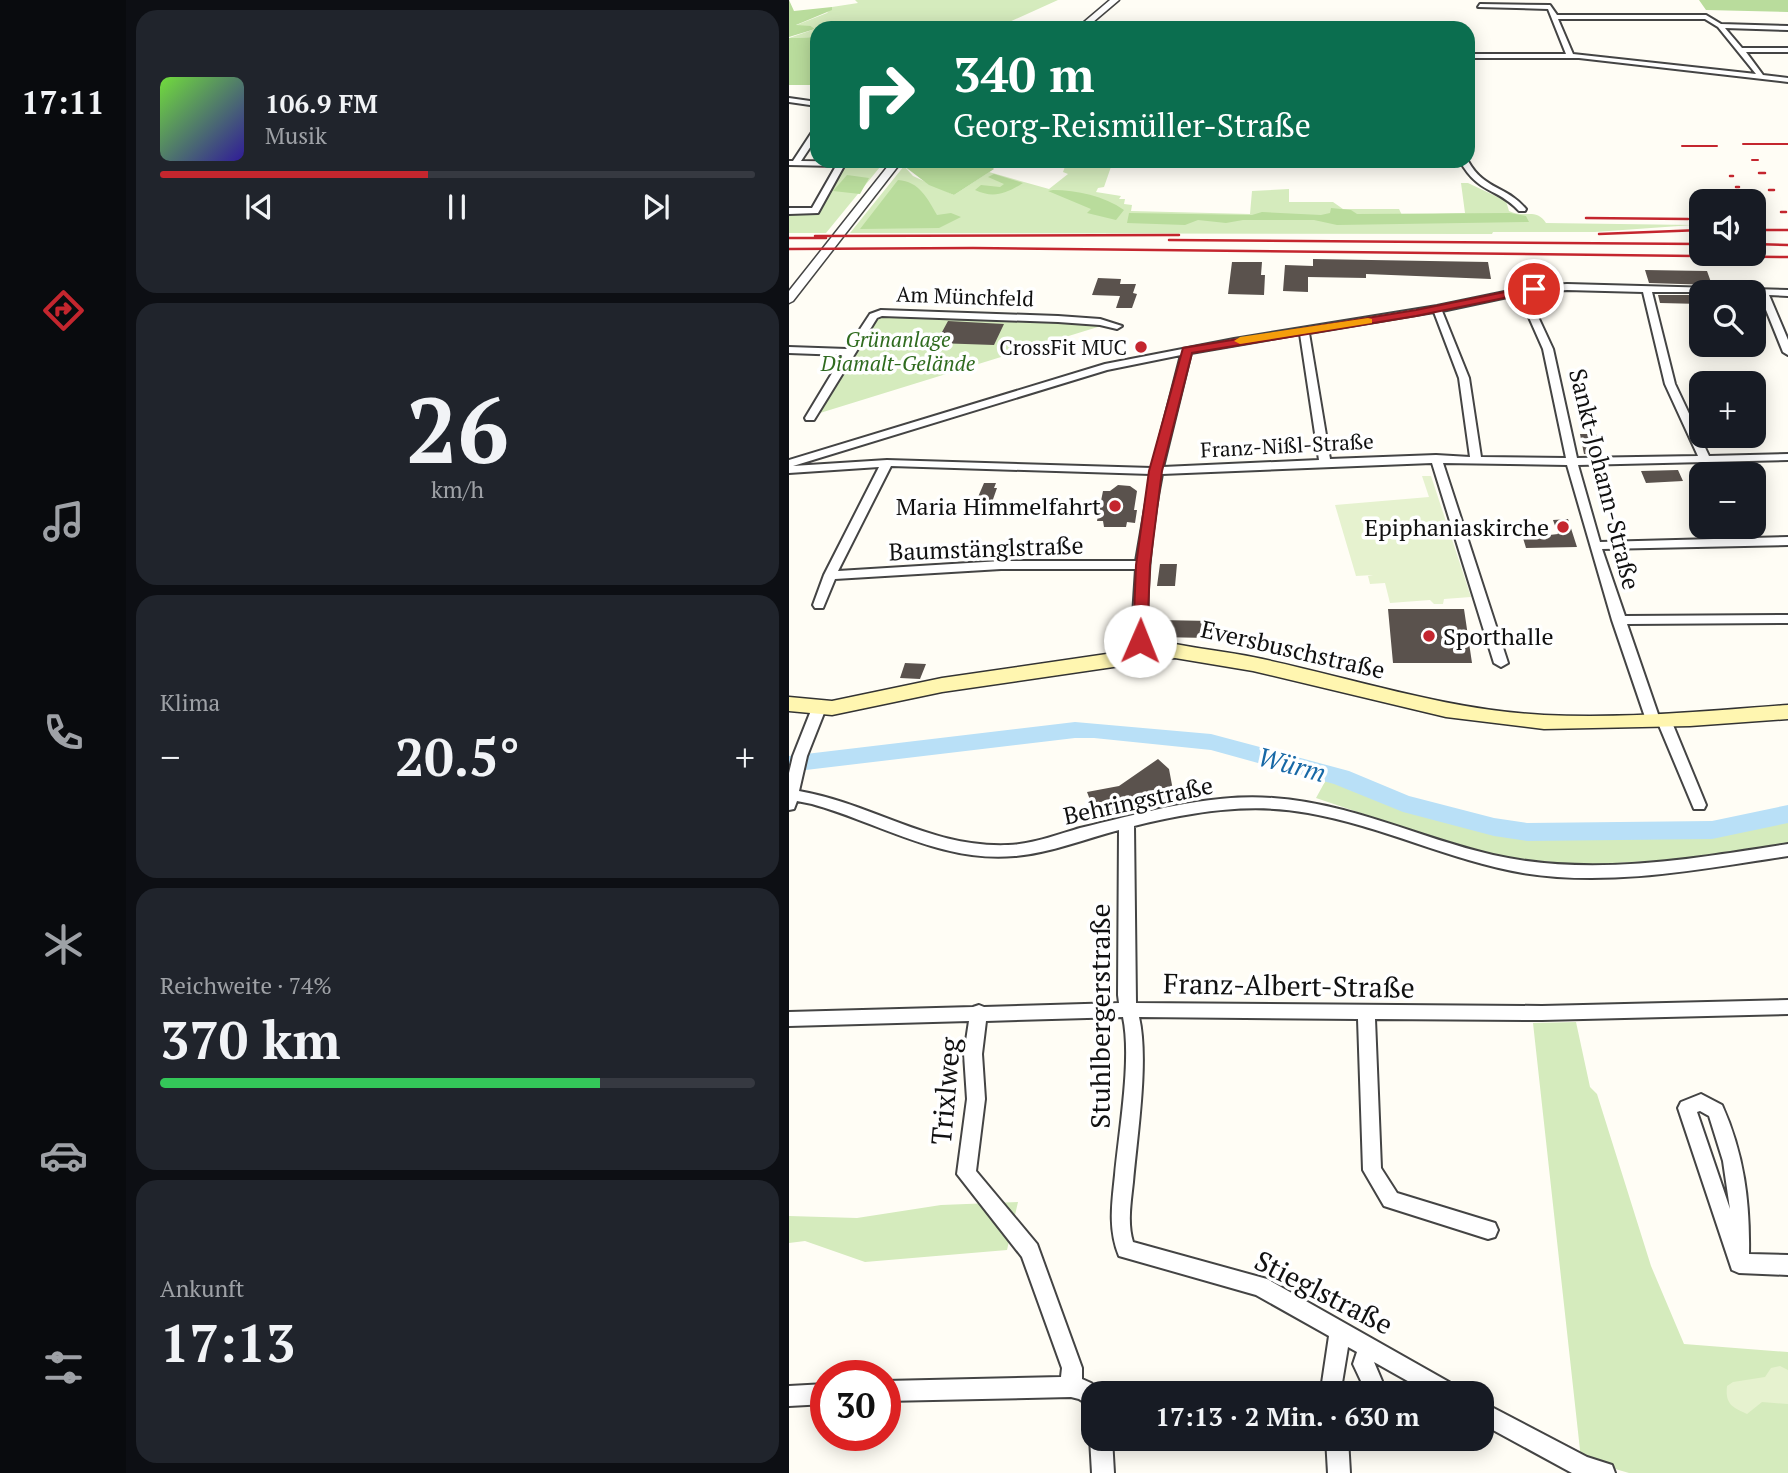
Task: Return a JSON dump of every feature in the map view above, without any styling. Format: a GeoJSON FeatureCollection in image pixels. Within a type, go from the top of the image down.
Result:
{"type":"FeatureCollection","features":[{"type":"Feature","properties":{"kind":"main road","name":"Eversbuschstraße"},"geometry":{"type":"LineString","coordinates":[[789,704],[819,708],[846,706],[942,685],[1141,655],[1192,652],[1446,710],[1544,722],[1659,720],[1788,712]]}},
{"type":"Feature","properties":{"kind":"street"},"geometry":{"type":"LineString","coordinates":[[1090,21],[1115,0]]}},
{"type":"Feature","properties":{"kind":"street"},"geometry":{"type":"LineString","coordinates":[[1480,6],[1553,8],[1570,55]]}},
{"type":"Feature","properties":{"kind":"street"},"geometry":{"type":"LineString","coordinates":[[1556,17],[1702,16],[1723,29],[1760,73],[1760,78]]}},
{"type":"Feature","properties":{"kind":"street"},"geometry":{"type":"LineString","coordinates":[[1723,29],[1788,28]]}},
{"type":"Feature","properties":{"kind":"street"},"geometry":{"type":"LineString","coordinates":[[1741,50],[1788,50]]}},
{"type":"Feature","properties":{"kind":"street"},"geometry":{"type":"LineString","coordinates":[[1475,56],[1570,55],[1788,80]]}},
{"type":"Feature","properties":{"kind":"street"},"geometry":{"type":"LineString","coordinates":[[789,100],[810,103]]}},
{"type":"Feature","properties":{"kind":"street"},"geometry":{"type":"LineString","coordinates":[[792,163],[810,140]]}},
{"type":"Feature","properties":{"kind":"street"},"geometry":{"type":"LineString","coordinates":[[792,163],[810,163]]}},
{"type":"Feature","properties":{"kind":"street"},"geometry":{"type":"LineString","coordinates":[[789,211],[815,211],[838,168]]}},
{"type":"Feature","properties":{"kind":"street"},"geometry":{"type":"LineString","coordinates":[[789,299],[891,168]]}},
{"type":"Feature","properties":{"kind":"street"},"geometry":{"type":"LineString","coordinates":[[1468,168],[1478,183],[1514,201],[1522,209]]}},
{"type":"Feature","properties":{"kind":"street"},"geometry":{"type":"LineString","coordinates":[[789,464],[1081,373],[1187,351],[1437,309],[1549,287],[1689,290]]}},
{"type":"Feature","properties":{"kind":"street"},"geometry":{"type":"LineString","coordinates":[[1647,289],[1670,384],[1705,460]]}},
{"type":"Feature","properties":{"kind":"street"},"geometry":{"type":"LineString","coordinates":[[1766,292],[1788,292]]}},
{"type":"Feature","properties":{"kind":"street","name":"Sankt-Johann-Straße"},"geometry":{"type":"LineString","coordinates":[[1520,293],[1524,295],[1548,349],[1562,404],[1572,462],[1618,620],[1659,720],[1699,805]]}},
{"type":"Feature","properties":{"kind":"street"},"geometry":{"type":"LineString","coordinates":[[1766,299],[1788,352]]}},
{"type":"Feature","properties":{"kind":"street"},"geometry":{"type":"LineString","coordinates":[[1437,309],[1464,378],[1476,459]]}},
{"type":"Feature","properties":{"kind":"street","name":"Am Münchfeld"},"geometry":{"type":"LineString","coordinates":[[850,352],[873,316],[881,313],[1058,319],[1117,326]]}},
{"type":"Feature","properties":{"kind":"street"},"geometry":{"type":"LineString","coordinates":[[1304,331],[1325,461]]}},
{"type":"Feature","properties":{"kind":"street"},"geometry":{"type":"LineString","coordinates":[[789,350],[850,352],[810,418]]}},
{"type":"Feature","properties":{"kind":"street"},"geometry":{"type":"LineString","coordinates":[[1141,655],[1143,565],[1156,471],[1187,351]]}},
{"type":"Feature","properties":{"kind":"street","name":"Franz-Nißl-Straße"},"geometry":{"type":"LineString","coordinates":[[789,470],[888,463],[1156,471],[1325,461],[1436,458],[1572,462],[1788,457]]}},
{"type":"Feature","properties":{"kind":"street"},"geometry":{"type":"LineString","coordinates":[[1436,458],[1501,663]]}},
{"type":"Feature","properties":{"kind":"street"},"geometry":{"type":"LineString","coordinates":[[819,605],[830,575],[888,463]]}},
{"type":"Feature","properties":{"kind":"street"},"geometry":{"type":"LineString","coordinates":[[1595,546],[1788,541]]}},
{"type":"Feature","properties":{"kind":"street","name":"Baumstänglstraße"},"geometry":{"type":"LineString","coordinates":[[830,575],[1001,565],[1143,565]]}},
{"type":"Feature","properties":{"kind":"street"},"geometry":{"type":"LineString","coordinates":[[1618,620],[1788,619]]}},
{"type":"Feature","properties":{"kind":"street"},"geometry":{"type":"LineString","coordinates":[[790,800],[798,763],[819,708]]}},
{"type":"Feature","properties":{"kind":"street","name":"Behringstraße"},"geometry":{"type":"LineString","coordinates":[[790,800],[837,806],[959,849],[1012,851],[1127,823],[1241,803],[1313,806],[1473,855],[1524,867],[1567,870],[1673,866],[1788,850]]}},
{"type":"Feature","properties":{"kind":"street","name":"Stuhlbergerstraße"},"geometry":{"type":"LineString","coordinates":[[1126,1250],[1121,1222],[1133,1076],[1133,1027],[1126,995],[1127,823]]}},
{"type":"Feature","properties":{"kind":"street","name":"Franz-Albert-Straße"},"geometry":{"type":"LineString","coordinates":[[789,1019],[1130,1010],[1542,1013],[1788,1007]]}},
{"type":"Feature","properties":{"kind":"street","name":"Trixlweg"},"geometry":{"type":"LineString","coordinates":[[979,1012],[973,1054],[976,1099],[966,1174],[1030,1251],[1081,1388]]}},
{"type":"Feature","properties":{"kind":"street"},"geometry":{"type":"LineString","coordinates":[[1366,1013],[1372,1170],[1391,1200],[1488,1230]]}},
{"type":"Feature","properties":{"kind":"street"},"geometry":{"type":"LineString","coordinates":[[1701,1102],[1716,1111],[1732,1161],[1740,1207],[1739,1263],[1687,1108],[1701,1102]]}},
{"type":"Feature","properties":{"kind":"street","name":"Stieglstraße"},"geometry":{"type":"LineString","coordinates":[[1126,1250],[1260,1286],[1428,1381]]}},
{"type":"Feature","properties":{"kind":"street"},"geometry":{"type":"LineString","coordinates":[[1739,1263],[1788,1265]]}},
{"type":"Feature","properties":{"kind":"street"},"geometry":{"type":"LineString","coordinates":[[1334,1381],[1340,1332]]}},
{"type":"Feature","properties":{"kind":"street"},"geometry":{"type":"LineString","coordinates":[[1369,1347],[1363,1364],[1372,1381]]}},
{"type":"Feature","properties":{"kind":"street"},"geometry":{"type":"LineString","coordinates":[[901,1391],[1081,1392]]}},
{"type":"Feature","properties":{"kind":"street"},"geometry":{"type":"LineString","coordinates":[[789,1396],[810,1395]]}},
{"type":"Feature","properties":{"kind":"street"},"geometry":{"type":"LineString","coordinates":[[1494,1419],[1583,1467],[1604,1473]]}},
{"type":"Feature","properties":{"kind":"street"},"geometry":{"type":"LineString","coordinates":[[1102,1451],[1103,1473]]}},
{"type":"Feature","properties":{"kind":"street"},"geometry":{"type":"LineString","coordinates":[[1338,1451],[1339,1473]]}},
{"type":"Feature","properties":{"kind":"green space"},"geometry":{"type":"Polygon","coordinates":[[[789,0],[794,11],[832,7],[832,10],[796,25],[810,26],[810,31],[789,37],[789,0]]]}},
{"type":"Feature","properties":{"kind":"green space"},"geometry":{"type":"Polygon","coordinates":[[[855,0],[1058,0],[1012,21],[810,21],[810,26],[794,26],[827,13],[832,7],[858,3],[855,0]]]}},
{"type":"Feature","properties":{"kind":"green space"},"geometry":{"type":"Polygon","coordinates":[[[1699,0],[1788,0],[1788,12],[1706,10],[1699,0]]]}},
{"type":"Feature","properties":{"kind":"green space"},"geometry":{"type":"Polygon","coordinates":[[[810,31],[810,37],[789,38],[810,31]]]}},
{"type":"Feature","properties":{"kind":"green space"},"geometry":{"type":"Polygon","coordinates":[[[810,37],[810,85],[789,85],[789,38],[810,37]]]}},
{"type":"Feature","properties":{"kind":"green space"},"geometry":{"type":"Polygon","coordinates":[[[844,168],[879,168],[826,233],[789,233],[789,213],[812,213],[820,210],[844,168]]]}},
{"type":"Feature","properties":{"kind":"green space"},"geometry":{"type":"Polygon","coordinates":[[[902,168],[913,176],[954,195],[989,172],[1049,189],[1068,174],[1063,172],[1064,168],[1111,168],[1104,187],[1098,188],[1096,192],[1121,196],[1119,199],[1125,199],[1124,204],[1132,205],[1131,211],[1250,214],[1252,191],[1289,189],[1289,202],[1333,202],[1343,209],[1399,209],[1402,215],[1465,213],[1461,183],[1468,183],[1506,201],[1509,211],[1534,214],[1546,223],[1689,225],[1595,232],[1492,234],[850,233],[902,168]]]}},
{"type":"Feature","properties":{"kind":"green space"},"geometry":{"type":"Polygon","coordinates":[[[907,168],[994,169],[954,195],[929,185],[907,168]]]}},
{"type":"Feature","properties":{"kind":"green space"},"geometry":{"type":"Polygon","coordinates":[[[994,174],[1023,183],[1000,194],[975,190],[981,185],[1000,187],[1004,184],[988,177],[994,174]]]}},
{"type":"Feature","properties":{"kind":"green space"},"geometry":{"type":"Polygon","coordinates":[[[847,175],[869,178],[860,194],[833,191],[847,175]]]}},
{"type":"Feature","properties":{"kind":"green space"},"geometry":{"type":"Polygon","coordinates":[[[898,180],[917,187],[937,215],[951,213],[961,217],[939,228],[860,229],[898,180]]]}},
{"type":"Feature","properties":{"kind":"green space"},"geometry":{"type":"Polygon","coordinates":[[[1048,191],[1090,195],[1124,210],[1116,220],[1087,213],[1091,209],[1048,191]]]}},
{"type":"Feature","properties":{"kind":"green space"},"geometry":{"type":"Polygon","coordinates":[[[1331,208],[1351,210],[1357,214],[1510,213],[1526,216],[1529,222],[1337,225],[1314,220],[1243,220],[1226,223],[1198,220],[1185,225],[1127,223],[1129,213],[1252,215],[1262,212],[1321,215],[1330,213],[1331,208]]]}},
{"type":"Feature","properties":{"kind":"green space","name":"Grünanlage Diamalt-Gelände"},"geometry":{"type":"Polygon","coordinates":[[[883,315],[1097,323],[1101,326],[820,413],[874,319],[883,315]]]}},
{"type":"Feature","properties":{"kind":"green space"},"geometry":{"type":"Polygon","coordinates":[[[1422,476],[1431,476],[1471,597],[1444,599],[1443,604],[1434,604],[1430,600],[1390,603],[1385,583],[1370,584],[1368,576],[1373,575],[1356,576],[1335,505],[1429,497],[1422,476]]]}},
{"type":"Feature","properties":{"kind":"green space"},"geometry":{"type":"Polygon","coordinates":[[[1327,778],[1350,790],[1413,811],[1497,833],[1549,839],[1596,836],[1701,838],[1788,819],[1788,844],[1712,857],[1584,865],[1485,855],[1316,798],[1327,778]]]}},
{"type":"Feature","properties":{"kind":"green space"},"geometry":{"type":"Polygon","coordinates":[[[1576,1022],[1590,1087],[1597,1094],[1651,1266],[1684,1344],[1788,1352],[1788,1473],[1629,1473],[1581,1459],[1533,1023],[1576,1022]]]}},
{"type":"Feature","properties":{"kind":"green space"},"geometry":{"type":"Polygon","coordinates":[[[1018,1202],[1007,1250],[865,1262],[805,1241],[789,1243],[789,1216],[857,1218],[941,1205],[1018,1202]]]}},
{"type":"Feature","properties":{"kind":"green space"},"geometry":{"type":"Polygon","coordinates":[[[1780,1366],[1788,1370],[1788,1404],[1762,1402],[1747,1414],[1731,1404],[1727,1397],[1727,1386],[1733,1382],[1765,1377],[1771,1368],[1780,1366]]]}},
{"type":"Feature","properties":{"kind":"building"},"geometry":{"type":"Polygon","coordinates":[[[1313,259],[1488,262],[1491,279],[1366,274],[1366,278],[1308,277],[1308,292],[1283,291],[1285,265],[1313,266],[1313,259]]]}},
{"type":"Feature","properties":{"kind":"building"},"geometry":{"type":"Polygon","coordinates":[[[1232,262],[1262,262],[1261,275],[1265,275],[1264,295],[1228,294],[1232,262]]]}},
{"type":"Feature","properties":{"kind":"building"},"geometry":{"type":"Polygon","coordinates":[[[1645,270],[1707,271],[1710,280],[1689,280],[1689,284],[1649,283],[1645,270]]]}},
{"type":"Feature","properties":{"kind":"building"},"geometry":{"type":"Polygon","coordinates":[[[1098,278],[1121,279],[1120,284],[1136,284],[1133,293],[1137,294],[1132,308],[1116,308],[1120,296],[1092,295],[1098,278]]]}},
{"type":"Feature","properties":{"kind":"building"},"geometry":{"type":"Polygon","coordinates":[[[1658,295],[1689,295],[1689,304],[1660,303],[1658,295]]]}},
{"type":"Feature","properties":{"kind":"building"},"geometry":{"type":"Polygon","coordinates":[[[948,321],[1004,324],[994,345],[936,343],[948,321]]]}},
{"type":"Feature","properties":{"kind":"building"},"geometry":{"type":"Polygon","coordinates":[[[1580,434],[1596,434],[1600,455],[1584,454],[1580,434]]]}},
{"type":"Feature","properties":{"kind":"building"},"geometry":{"type":"Polygon","coordinates":[[[1678,470],[1683,481],[1646,483],[1641,471],[1678,470]]]}},
{"type":"Feature","properties":{"kind":"building"},"geometry":{"type":"Polygon","coordinates":[[[984,483],[996,483],[991,505],[975,504],[984,483]]]}},
{"type":"Feature","properties":{"kind":"building","name":"Maria Himmelfahrt"},"geometry":{"type":"Polygon","coordinates":[[[1118,485],[1130,486],[1137,491],[1135,523],[1127,522],[1126,527],[1104,527],[1103,521],[1097,521],[1103,491],[1110,491],[1118,485]]]}},
{"type":"Feature","properties":{"kind":"building","name":"Epiphaniaskirche"},"geometry":{"type":"Polygon","coordinates":[[[1568,519],[1577,547],[1526,548],[1523,538],[1558,534],[1553,520],[1568,519]]]}},
{"type":"Feature","properties":{"kind":"building"},"geometry":{"type":"Polygon","coordinates":[[[1160,564],[1177,564],[1175,586],[1157,586],[1160,564]]]}},
{"type":"Feature","properties":{"kind":"building","name":"Sporthalle"},"geometry":{"type":"Polygon","coordinates":[[[1388,609],[1464,609],[1472,663],[1393,663],[1388,609]]]}},
{"type":"Feature","properties":{"kind":"building"},"geometry":{"type":"Polygon","coordinates":[[[1158,620],[1212,621],[1210,638],[1155,637],[1158,620]]]}},
{"type":"Feature","properties":{"kind":"building"},"geometry":{"type":"Polygon","coordinates":[[[905,663],[926,664],[920,679],[900,678],[905,663]]]}},
{"type":"Feature","properties":{"kind":"building"},"geometry":{"type":"Polygon","coordinates":[[[1158,759],[1169,769],[1175,801],[1102,814],[1100,803],[1092,805],[1087,792],[1119,786],[1158,759]]]}},
{"type":"Feature","properties":{"kind":"waterway","name":"Würm"},"geometry":{"type":"LineString","coordinates":[[789,764],[1075,730],[1094,730],[1211,742],[1341,777],[1403,803],[1494,827],[1527,832],[1712,830],[1788,814]]}},
{"type":"Feature","properties":{"kind":"railway"},"geometry":{"type":"LineString","coordinates":[[1743,144],[1788,144]]}},
{"type":"Feature","properties":{"kind":"railway"},"geometry":{"type":"LineString","coordinates":[[1682,146],[1717,146]]}},
{"type":"Feature","properties":{"kind":"railway"},"geometry":{"type":"LineString","coordinates":[[1752,160],[1758,160]]}},
{"type":"Feature","properties":{"kind":"railway"},"geometry":{"type":"LineString","coordinates":[[1759,173],[1765,173]]}},
{"type":"Feature","properties":{"kind":"railway"},"geometry":{"type":"LineString","coordinates":[[1769,190],[1774,190]]}},
{"type":"Feature","properties":{"kind":"railway"},"geometry":{"type":"LineString","coordinates":[[1781,212],[1786,212]]}},
{"type":"Feature","properties":{"kind":"railway"},"geometry":{"type":"LineString","coordinates":[[1586,218],[1688,219]]}},
{"type":"Feature","properties":{"kind":"railway"},"geometry":{"type":"LineString","coordinates":[[1599,234],[1689,230]]}},
{"type":"Feature","properties":{"kind":"railway"},"geometry":{"type":"LineString","coordinates":[[1766,230],[1788,230]]}},
{"type":"Feature","properties":{"kind":"railway"},"geometry":{"type":"LineString","coordinates":[[815,236],[1179,235]]}},
{"type":"Feature","properties":{"kind":"railway"},"geometry":{"type":"LineString","coordinates":[[789,238],[826,238]]}},
{"type":"Feature","properties":{"kind":"railway"},"geometry":{"type":"LineString","coordinates":[[1169,240],[1689,244]]}},
{"type":"Feature","properties":{"kind":"railway"},"geometry":{"type":"LineString","coordinates":[[1766,244],[1788,245]]}},
{"type":"Feature","properties":{"kind":"railway"},"geometry":{"type":"LineString","coordinates":[[789,249],[973,248],[1788,257]]}},
{"type":"Feature","properties":{"kind":"slow traffic"},"geometry":{"type":"LineString","coordinates":[[1240,341],[1368,321]]}},
{"type":"Feature","properties":{"kind":"place","name":"CrossFit MUC"},"geometry":{"type":"Point","coordinates":[1141,347]}},
{"type":"Feature","properties":{"kind":"place","name":"Maria Himmelfahrt"},"geometry":{"type":"Point","coordinates":[1115,506]}},
{"type":"Feature","properties":{"kind":"place","name":"Epiphaniaskirche"},"geometry":{"type":"Point","coordinates":[1563,527]}},
{"type":"Feature","properties":{"kind":"place","name":"Sporthalle"},"geometry":{"type":"Point","coordinates":[1429,636]}},
{"type":"Feature","properties":{"kind":"route"},"geometry":{"type":"LineString","coordinates":[[1140,641],[1143,565],[1156,471],[1187,351],[1416,313],[1534,289]]}}]}
